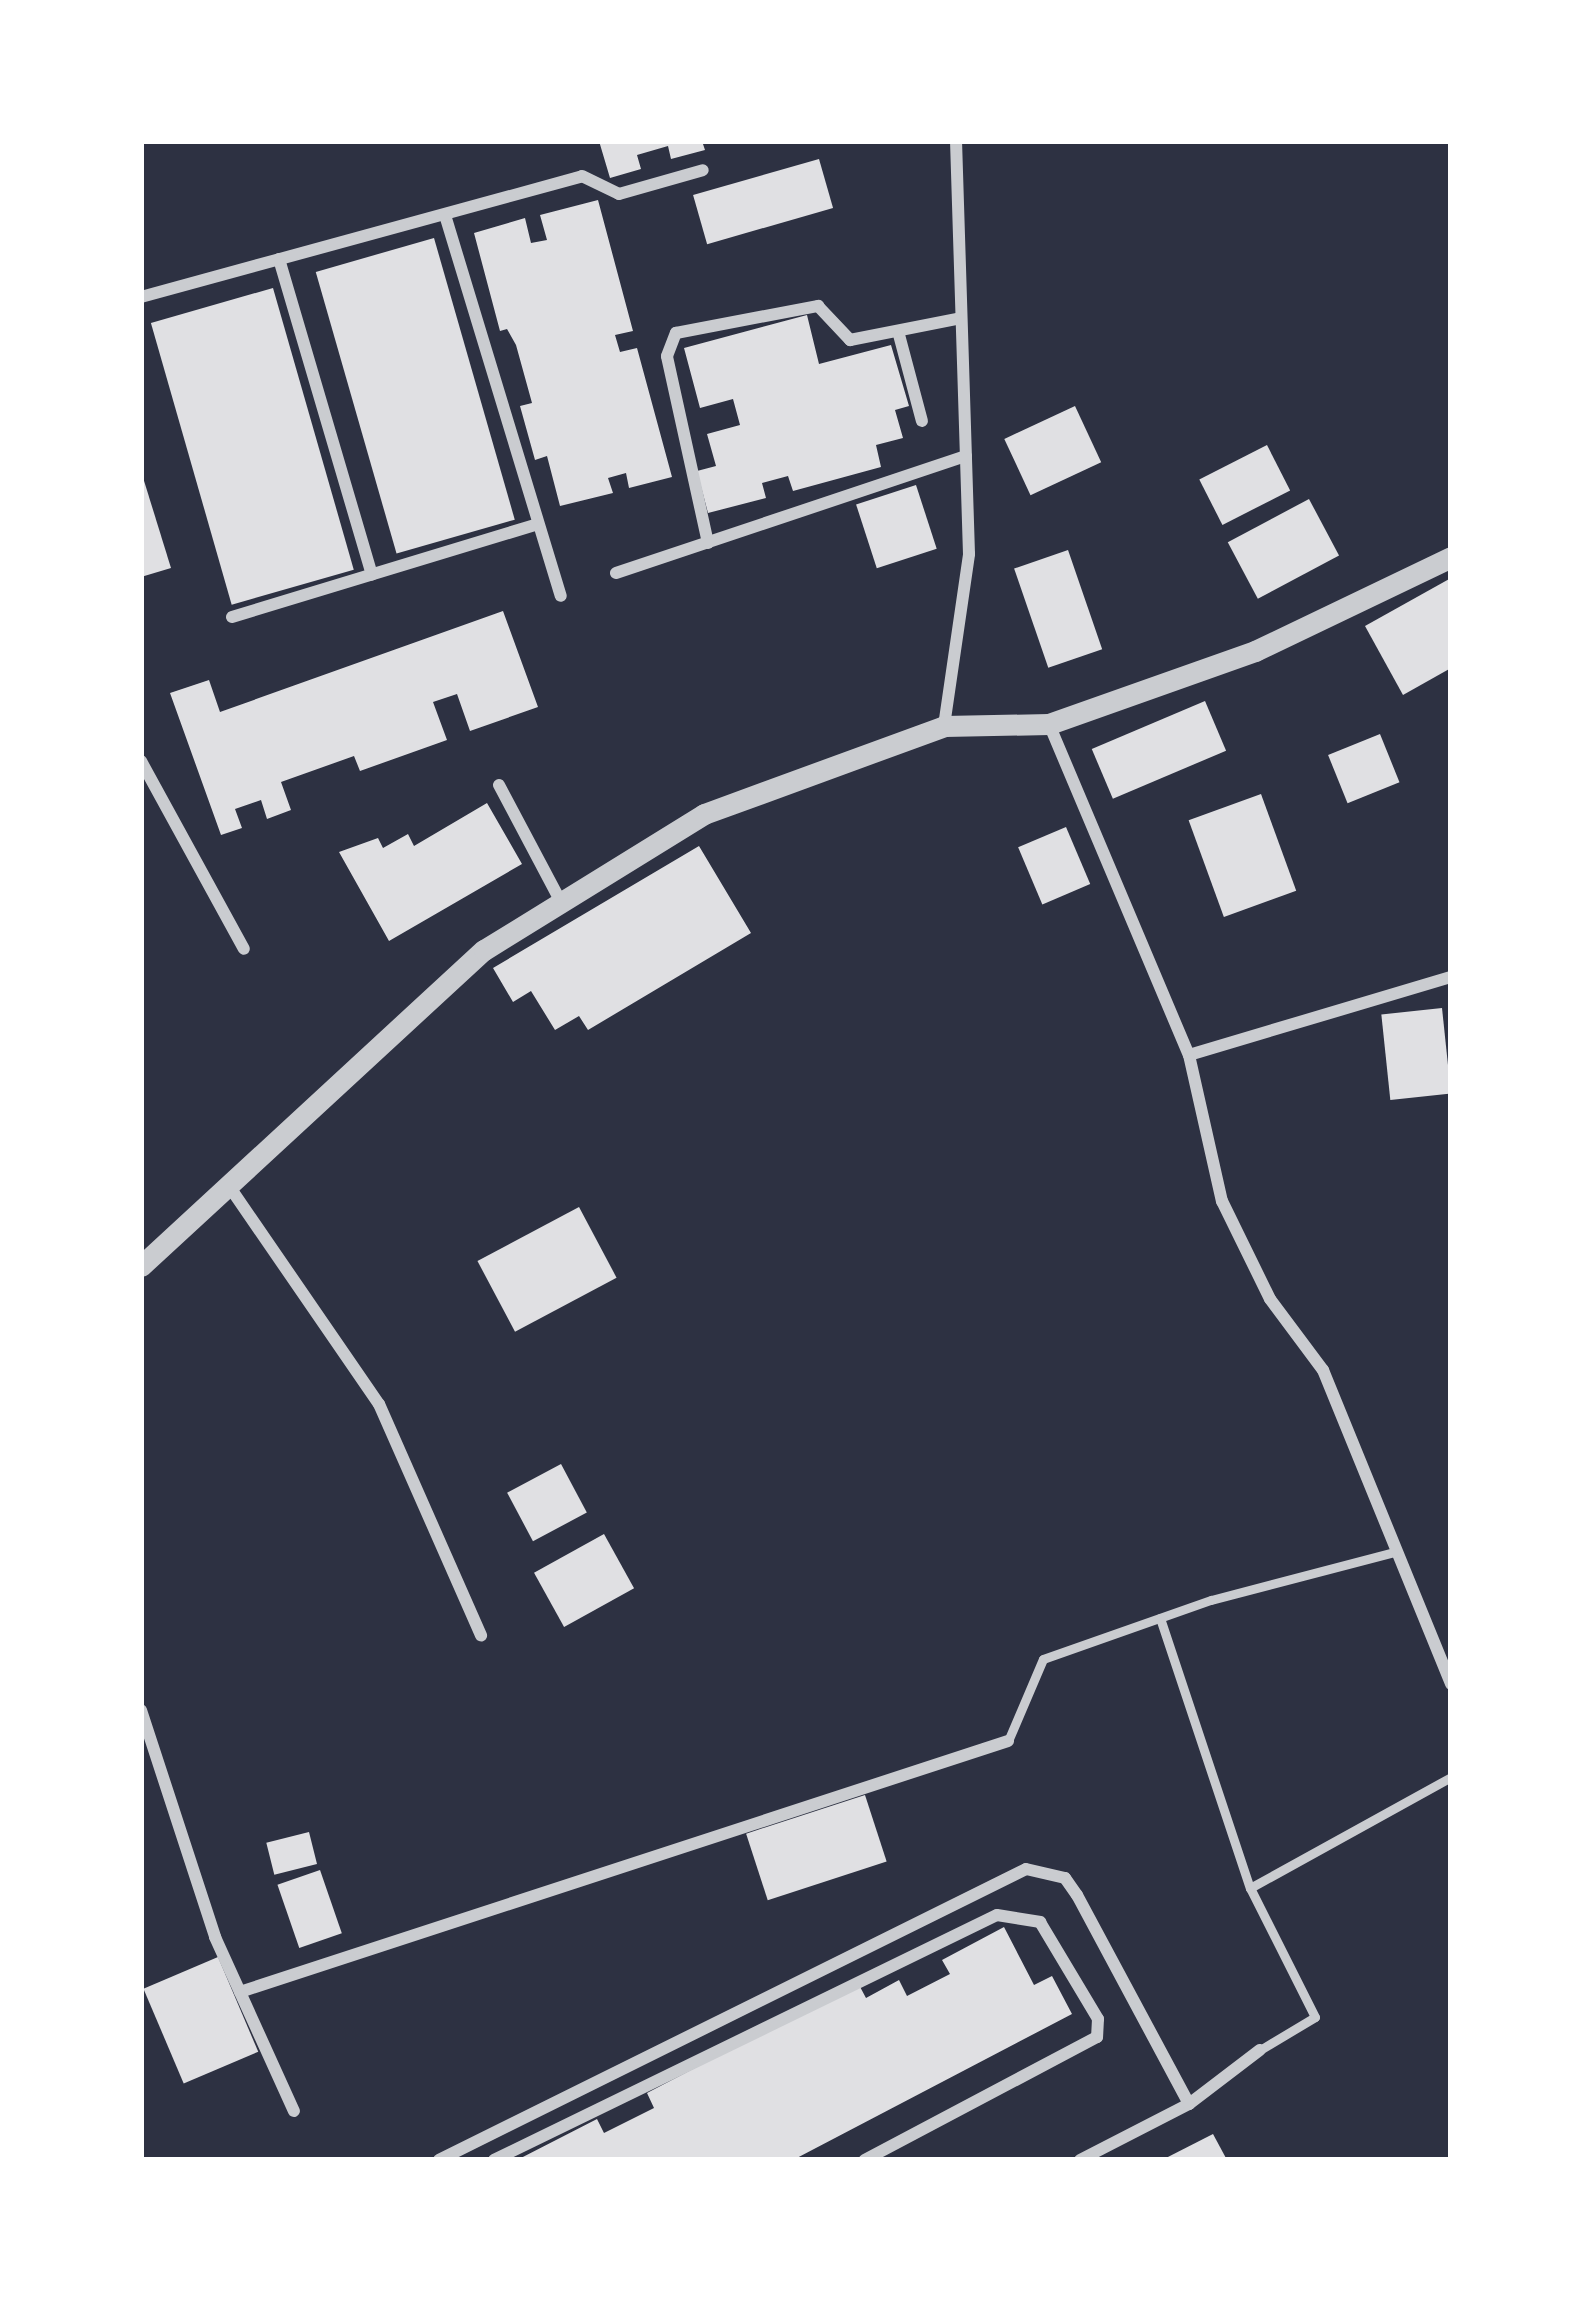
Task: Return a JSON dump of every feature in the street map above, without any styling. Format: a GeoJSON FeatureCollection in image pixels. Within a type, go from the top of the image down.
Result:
{"type":"FeatureCollection","features":[{"type":"Feature","properties":{"kind":"street"},"geometry":{"type":"LineString","coordinates":[[944,726],[969,554],[956,141]]}},
{"type":"Feature","properties":{"kind":"street"},"geometry":{"type":"LineString","coordinates":[[141,297],[581,176],[619,194],[704,170]]}},
{"type":"Feature","properties":{"kind":"street"},"geometry":{"type":"LineString","coordinates":[[445,215],[561,596]]}},
{"type":"Feature","properties":{"kind":"street"},"geometry":{"type":"LineString","coordinates":[[279,260],[372,575]]}},
{"type":"Feature","properties":{"kind":"street"},"geometry":{"type":"LineString","coordinates":[[708,542],[667,356],[676,332],[818,306],[850,340],[961,318]]}},
{"type":"Feature","properties":{"kind":"street"},"geometry":{"type":"LineString","coordinates":[[898,331],[922,421]]}},
{"type":"Feature","properties":{"kind":"street"},"geometry":{"type":"LineString","coordinates":[[616,573],[966,456]]}},
{"type":"Feature","properties":{"kind":"street"},"geometry":{"type":"LineString","coordinates":[[232,617],[538,524]]}},
{"type":"Feature","properties":{"kind":"street"},"geometry":{"type":"LineString","coordinates":[[141,1266],[484,950],[704,814],[944,726],[1049,724],[1255,651],[1451,557]]}},
{"type":"Feature","properties":{"kind":"street"},"geometry":{"type":"LineString","coordinates":[[1049,724],[1189,1055],[1222,1201],[1270,1299],[1323,1370],[1451,1684]]}},
{"type":"Feature","properties":{"kind":"street"},"geometry":{"type":"LineString","coordinates":[[141,761],[244,950]]}},
{"type":"Feature","properties":{"kind":"street"},"geometry":{"type":"LineString","coordinates":[[499,785],[561,902]]}},
{"type":"Feature","properties":{"kind":"street"},"geometry":{"type":"LineString","coordinates":[[1189,1055],[1451,977]]}},
{"type":"Feature","properties":{"kind":"street"},"geometry":{"type":"LineString","coordinates":[[229,1186],[379,1404],[481,1635]]}},
{"type":"Feature","properties":{"kind":"street"},"geometry":{"type":"LineString","coordinates":[[141,1710],[241,1992],[294,2111]]}},
{"type":"Feature","properties":{"kind":"street"},"geometry":{"type":"LineString","coordinates":[[241,1992],[1008,1741]]}},
{"type":"Feature","properties":{"kind":"street"},"geometry":{"type":"LineString","coordinates":[[439,2160],[1027,1869],[1065,1878],[1077,1895],[1189,2104]]}},
{"type":"Feature","properties":{"kind":"street"},"geometry":{"type":"LineString","coordinates":[[494,2160],[998,1915],[1040,1922],[1098,2020],[1096,2037],[865,2160]]}},
{"type":"Feature","properties":{"kind":"street"},"geometry":{"type":"LineString","coordinates":[[1080,2160],[1189,2104],[1260,2050]]}},
{"type":"Feature","properties":{"kind":"lane"},"geometry":{"type":"LineString","coordinates":[[1008,1741],[1043,1659],[1160,1618],[1394,1552]]}},
{"type":"Feature","properties":{"kind":"lane"},"geometry":{"type":"LineString","coordinates":[[1160,1618],[1250,1888],[1315,2017],[1260,2050]]}},
{"type":"Feature","properties":{"kind":"lane"},"geometry":{"type":"LineString","coordinates":[[1250,1888],[1451,1777]]}},
{"type":"Feature","properties":{"kind":"building"},"geometry":{"type":"Polygon","coordinates":[[[599,141],[702,141],[705,150],[671,159],[668,146],[637,155],[641,169],[610,178],[599,141]]]}},
{"type":"Feature","properties":{"kind":"building"},"geometry":{"type":"Polygon","coordinates":[[[819,159],[833,208],[707,244],[693,195],[819,159]]]}},
{"type":"Feature","properties":{"kind":"building"},"geometry":{"type":"Polygon","coordinates":[[[598,200],[633,331],[615,335],[620,352],[637,348],[672,477],[629,488],[626,473],[608,478],[613,493],[560,506],[547,456],[535,460],[520,406],[532,403],[516,345],[507,329],[500,331],[474,233],[525,218],[531,243],[547,240],[540,215],[598,200]]]}},
{"type":"Feature","properties":{"kind":"building"},"geometry":{"type":"Polygon","coordinates":[[[434,238],[515,520],[397,554],[316,272],[434,238]]]}},
{"type":"Feature","properties":{"kind":"building"},"geometry":{"type":"Polygon","coordinates":[[[273,288],[354,570],[232,605],[151,323],[273,288]]]}},
{"type":"Feature","properties":{"kind":"building"},"geometry":{"type":"Polygon","coordinates":[[[807,315],[819,364],[891,345],[909,406],[895,410],[903,438],[876,445],[881,467],[793,491],[788,476],[762,483],[766,498],[708,513],[697,471],[716,466],[707,434],[740,425],[733,399],[700,408],[684,348],[807,315]]]}},
{"type":"Feature","properties":{"kind":"building"},"geometry":{"type":"Polygon","coordinates":[[[1075,406],[1101,462],[1031,495],[1004,439],[1075,406]]]}},
{"type":"Feature","properties":{"kind":"building"},"geometry":{"type":"Polygon","coordinates":[[[1267,445],[1290,490],[1222,525],[1199,480],[1267,445]]]}},
{"type":"Feature","properties":{"kind":"building"},"geometry":{"type":"Polygon","coordinates":[[[141,471],[171,568],[141,577],[141,471]]]}},
{"type":"Feature","properties":{"kind":"building"},"geometry":{"type":"Polygon","coordinates":[[[916,485],[937,549],[877,568],[856,504],[916,485]]]}},
{"type":"Feature","properties":{"kind":"building"},"geometry":{"type":"Polygon","coordinates":[[[1309,499],[1339,556],[1258,599],[1228,542],[1309,499]]]}},
{"type":"Feature","properties":{"kind":"building"},"geometry":{"type":"Polygon","coordinates":[[[1068,550],[1102,649],[1048,668],[1014,569],[1068,550]]]}},
{"type":"Feature","properties":{"kind":"building"},"geometry":{"type":"Polygon","coordinates":[[[1451,578],[1451,668],[1403,695],[1365,626],[1451,578]]]}},
{"type":"Feature","properties":{"kind":"building"},"geometry":{"type":"Polygon","coordinates":[[[503,611],[538,707],[470,731],[457,694],[433,702],[447,740],[360,771],[354,756],[281,782],[291,810],[267,819],[261,800],[235,809],[242,828],[221,835],[170,693],[209,680],[220,712],[503,611]]]}},
{"type":"Feature","properties":{"kind":"building"},"geometry":{"type":"Polygon","coordinates":[[[1205,701],[1226,751],[1113,799],[1092,749],[1205,701]]]}},
{"type":"Feature","properties":{"kind":"building"},"geometry":{"type":"Polygon","coordinates":[[[1380,734],[1399,782],[1348,803],[1328,755],[1380,734]]]}},
{"type":"Feature","properties":{"kind":"building"},"geometry":{"type":"Polygon","coordinates":[[[1261,794],[1296,891],[1224,917],[1189,820],[1261,794]]]}},
{"type":"Feature","properties":{"kind":"building"},"geometry":{"type":"Polygon","coordinates":[[[487,803],[522,864],[389,941],[339,852],[378,838],[383,848],[408,834],[414,846],[487,803]]]}},
{"type":"Feature","properties":{"kind":"building"},"geometry":{"type":"Polygon","coordinates":[[[1066,827],[1090,884],[1042,904],[1018,847],[1066,827]]]}},
{"type":"Feature","properties":{"kind":"building"},"geometry":{"type":"Polygon","coordinates":[[[699,846],[751,933],[588,1030],[579,1016],[555,1030],[531,991],[513,1002],[493,968],[699,846]]]}},
{"type":"Feature","properties":{"kind":"building"},"geometry":{"type":"Polygon","coordinates":[[[1442,1008],[1451,1094],[1390,1100],[1381,1014],[1442,1008]]]}},
{"type":"Feature","properties":{"kind":"building"},"geometry":{"type":"Polygon","coordinates":[[[579,1207],[617,1278],[515,1332],[477,1261],[579,1207]]]}},
{"type":"Feature","properties":{"kind":"building"},"geometry":{"type":"Polygon","coordinates":[[[561,1464],[587,1513],[533,1541],[507,1493],[561,1464]]]}},
{"type":"Feature","properties":{"kind":"building"},"geometry":{"type":"Polygon","coordinates":[[[604,1534],[634,1588],[564,1627],[534,1573],[604,1534]]]}},
{"type":"Feature","properties":{"kind":"building"},"geometry":{"type":"Polygon","coordinates":[[[865,1795],[887,1862],[768,1900],[746,1834],[865,1795]]]}},
{"type":"Feature","properties":{"kind":"building"},"geometry":{"type":"Polygon","coordinates":[[[309,1832],[317,1864],[274,1875],[266,1843],[309,1832]]]}},
{"type":"Feature","properties":{"kind":"building"},"geometry":{"type":"Polygon","coordinates":[[[320,1870],[342,1933],[299,1948],[277,1885],[320,1870]]]}},
{"type":"Feature","properties":{"kind":"building"},"geometry":{"type":"Polygon","coordinates":[[[1004,1927],[1034,1985],[1052,1976],[1072,2014],[793,2160],[517,2160],[597,2119],[604,2133],[654,2108],[647,2093],[858,1983],[866,1998],[899,1980],[907,1996],[950,1974],[942,1960],[1004,1927]]]}},
{"type":"Feature","properties":{"kind":"building"},"geometry":{"type":"Polygon","coordinates":[[[218,1957],[258,2052],[184,2083],[143,1989],[218,1957]]]}},
{"type":"Feature","properties":{"kind":"building"},"geometry":{"type":"Polygon","coordinates":[[[1213,2134],[1227,2160],[1162,2160],[1213,2134]]]}}]}
